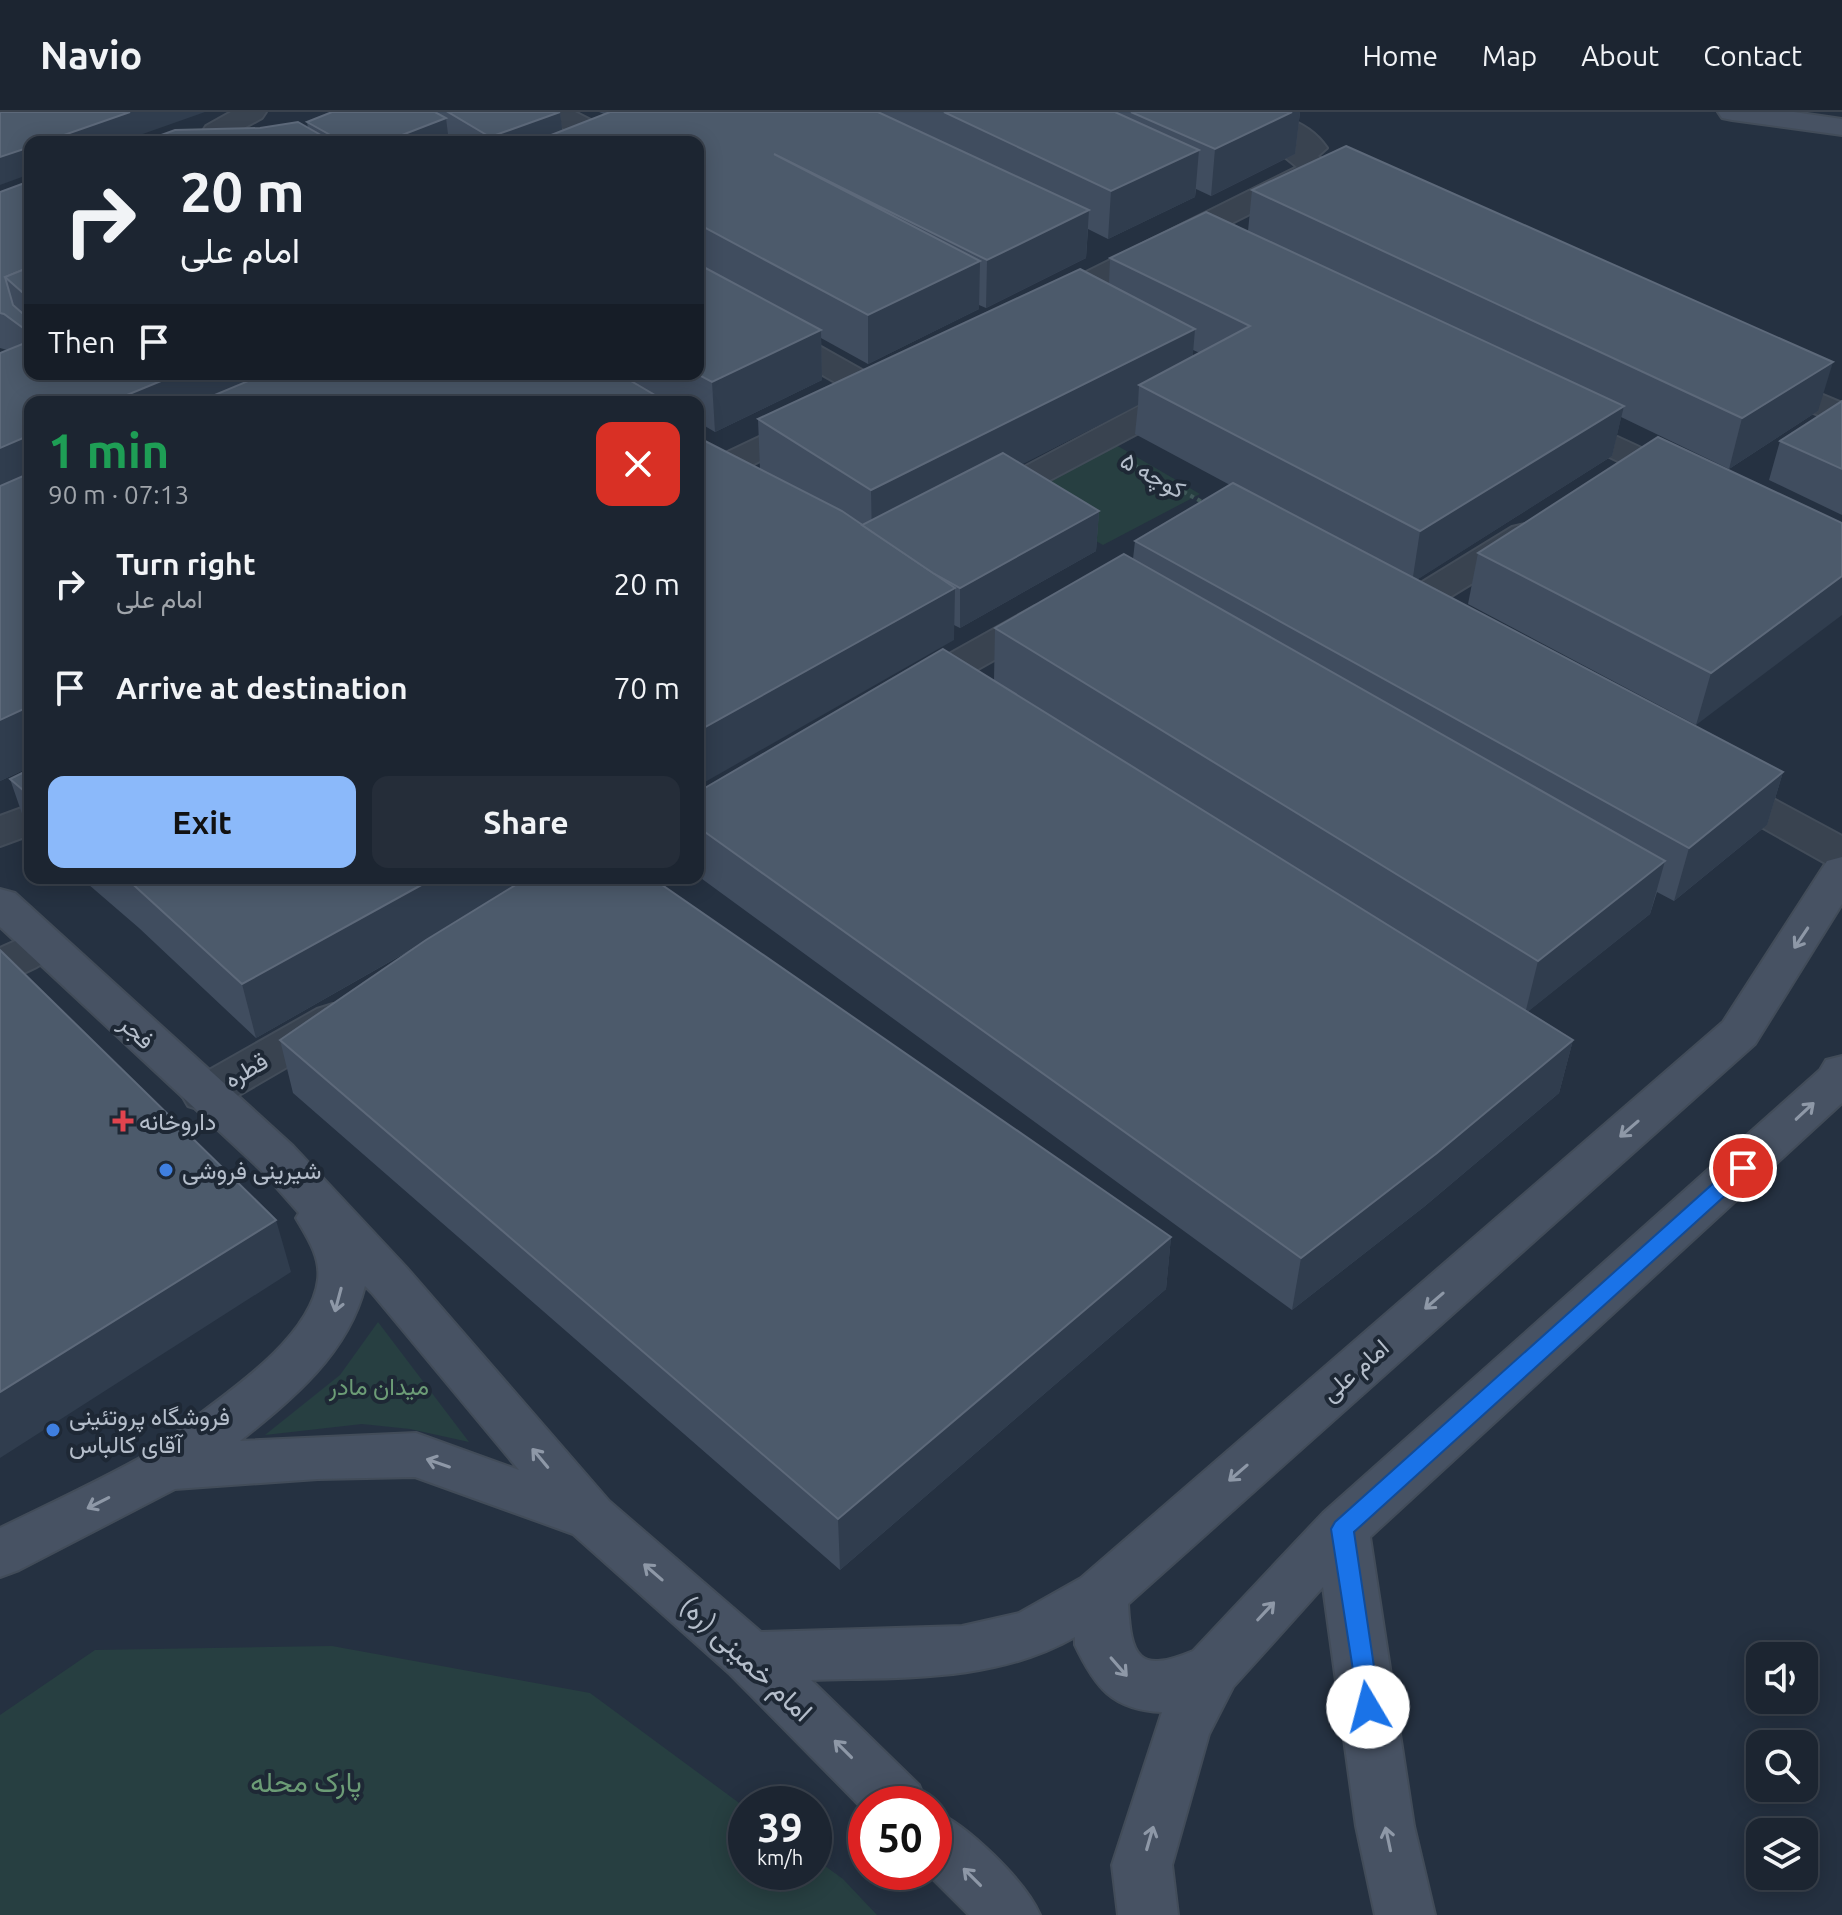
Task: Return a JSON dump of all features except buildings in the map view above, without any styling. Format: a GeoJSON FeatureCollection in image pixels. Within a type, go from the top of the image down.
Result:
{"type":"FeatureCollection","features":[{"type":"Feature","properties":{"kind":"main road"},"geometry":{"type":"LineString","coordinates":[[1732,112],[1842,127]]}},
{"type":"Feature","properties":{"kind":"main road","name":"امام علی"},"geometry":{"type":"LineString","coordinates":[[750,1657],[962,1651],[1031,1634],[1100,1595],[1739,1033],[1842,871]]}},
{"type":"Feature","properties":{"kind":"main road","name":"فجر"},"geometry":{"type":"LineString","coordinates":[[0,903],[277,1158]]}},
{"type":"Feature","properties":{"kind":"main road"},"geometry":{"type":"LineString","coordinates":[[1148,1915],[1142,1865],[1182,1730],[1213,1669],[1342,1529],[1720,1190],[1836,1082],[1842,1072]]}},
{"type":"Feature","properties":{"kind":"main road"},"geometry":{"type":"LineString","coordinates":[[0,1554],[168,1468],[293,1367],[333,1316],[342,1281],[338,1247],[277,1158]]}},
{"type":"Feature","properties":{"kind":"main road"},"geometry":{"type":"LineString","coordinates":[[277,1158],[389,1280],[590,1517]]}},
{"type":"Feature","properties":{"kind":"main road"},"geometry":{"type":"LineString","coordinates":[[168,1468],[318,1457],[416,1455],[590,1517]]}},
{"type":"Feature","properties":{"kind":"main road","name":"امام خمینی (ره)"},"geometry":{"type":"LineString","coordinates":[[590,1517],[750,1657],[880,1786]]}},
{"type":"Feature","properties":{"kind":"main road"},"geometry":{"type":"LineString","coordinates":[[1342,1529],[1385,1826],[1405,1915]]}},
{"type":"Feature","properties":{"kind":"main road"},"geometry":{"type":"LineString","coordinates":[[1100,1595],[1103,1645],[1119,1672],[1143,1686],[1170,1687],[1213,1669]]}},
{"type":"Feature","properties":{"kind":"main road"},"geometry":{"type":"LineString","coordinates":[[952,1857],[1010,1915]]}},
{"type":"Feature","properties":{"kind":"street"},"geometry":{"type":"LineString","coordinates":[[215,136],[252,112]]}},
{"type":"Feature","properties":{"kind":"street"},"geometry":{"type":"LineString","coordinates":[[553,112],[600,136]]}},
{"type":"Feature","properties":{"kind":"street"},"geometry":{"type":"LineString","coordinates":[[1018,319],[1099,265],[1231,211],[1319,168],[1295,154],[1313,148],[1285,128],[1247,112]]}},
{"type":"Feature","properties":{"kind":"street"},"geometry":{"type":"LineString","coordinates":[[1195,197],[1231,211]]}},
{"type":"Feature","properties":{"kind":"street"},"geometry":{"type":"LineString","coordinates":[[704,295],[864,396],[711,477]]}},
{"type":"Feature","properties":{"kind":"street"},"geometry":{"type":"LineString","coordinates":[[1742,370],[1834,424]]}},
{"type":"Feature","properties":{"kind":"street"},"geometry":{"type":"LineString","coordinates":[[961,513],[1095,443],[1202,371]]}},
{"type":"Feature","properties":{"kind":"street"},"geometry":{"type":"LineString","coordinates":[[1530,406],[1631,470],[1709,493]]}},
{"type":"Feature","properties":{"kind":"street"},"geometry":{"type":"LineString","coordinates":[[1443,634],[1388,604],[1550,519]]}},
{"type":"Feature","properties":{"kind":"street"},"geometry":{"type":"LineString","coordinates":[[888,704],[1079,597]]}},
{"type":"Feature","properties":{"kind":"street"},"geometry":{"type":"LineString","coordinates":[[943,673],[982,699]]}},
{"type":"Feature","properties":{"kind":"street"},"geometry":{"type":"LineString","coordinates":[[1691,771],[1842,854]]}},
{"type":"Feature","properties":{"kind":"street"},"geometry":{"type":"LineString","coordinates":[[0,833],[24,821]]}},
{"type":"Feature","properties":{"kind":"street"},"geometry":{"type":"LineString","coordinates":[[0,966],[42,944]]}},
{"type":"Feature","properties":{"kind":"street","name":"قطره"},"geometry":{"type":"LineString","coordinates":[[204,1094],[365,1001]]}},
{"type":"Feature","properties":{"kind":"path","name":"کوچه ۵"},"geometry":{"type":"LineString","coordinates":[[1095,443],[1211,507]]}},
{"type":"Feature","properties":{"kind":"green space"},"geometry":{"type":"Polygon","coordinates":[[[1111,442],[1200,494],[1103,545],[1012,493],[1111,442]]]}},
{"type":"Feature","properties":{"kind":"green space","name":"میدان مادر"},"geometry":{"type":"Polygon","coordinates":[[[378,1322],[469,1442],[410,1429],[362,1424],[265,1435],[340,1375],[378,1322]]]}},
{"type":"Feature","properties":{"kind":"green space","name":"پارک محله"},"geometry":{"type":"Polygon","coordinates":[[[332,1646],[590,1693],[728,1795],[728,1890],[832,1890],[832,1871],[877,1915],[0,1915],[0,1715],[95,1650],[332,1646]]]}},
{"type":"Feature","properties":{"kind":"place","name":"داروخانه"},"geometry":{"type":"Point","coordinates":[123,1121]}},
{"type":"Feature","properties":{"kind":"place","name":"شیرینی فروشی"},"geometry":{"type":"Point","coordinates":[166,1170]}},
{"type":"Feature","properties":{"kind":"place","name":"فروشگاه پروتئینی آقای کالباس"},"geometry":{"type":"Point","coordinates":[53,1430]}},
{"type":"Feature","properties":{"kind":"route"},"geometry":{"type":"LineString","coordinates":[[1368,1707],[1342,1529],[1743,1168]]}}]}
